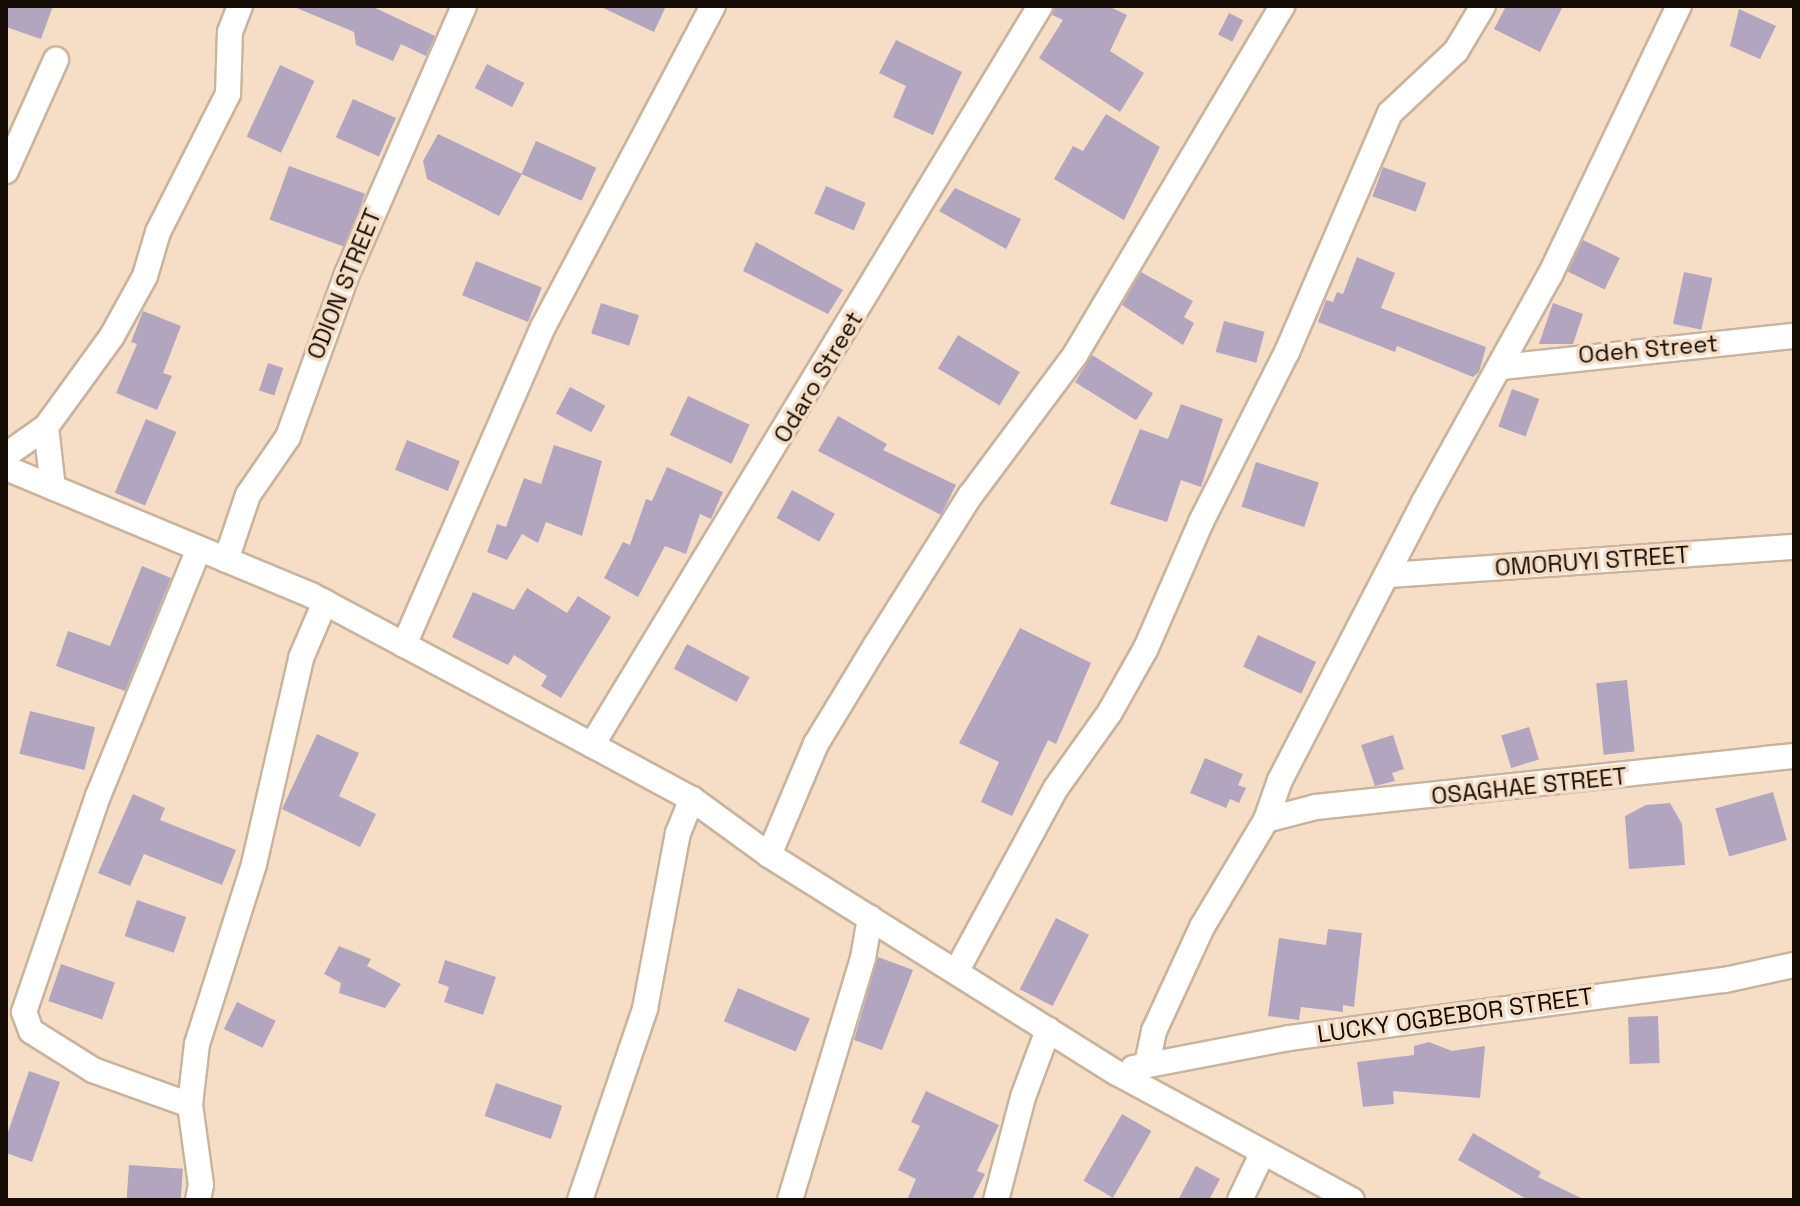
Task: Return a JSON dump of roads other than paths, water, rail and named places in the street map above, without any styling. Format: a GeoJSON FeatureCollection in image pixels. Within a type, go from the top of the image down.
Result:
{"type":"FeatureCollection","features":[{"type":"Feature","properties":{"kind":"street"},"geometry":{"type":"LineString","coordinates":[[6,455],[46,427],[112,336],[145,276],[158,232],[228,94],[230,32],[240,6]]}},
{"type":"Feature","properties":{"kind":"street","name":"ODION STREET"},"geometry":{"type":"LineString","coordinates":[[226,560],[248,495],[288,437],[347,274],[464,6]]}},
{"type":"Feature","properties":{"kind":"street"},"geometry":{"type":"LineString","coordinates":[[404,645],[543,327],[713,6]]}},
{"type":"Feature","properties":{"kind":"street","name":"Odaro Street"},"geometry":{"type":"LineString","coordinates":[[592,745],[1040,6]]}},
{"type":"Feature","properties":{"kind":"street"},"geometry":{"type":"LineString","coordinates":[[769,855],[816,744],[970,496],[1075,355],[1282,6]]}},
{"type":"Feature","properties":{"kind":"street"},"geometry":{"type":"LineString","coordinates":[[956,972],[1056,788],[1110,712],[1146,648],[1201,522],[1287,352],[1390,113],[1456,51],[1483,6]]}},
{"type":"Feature","properties":{"kind":"street"},"geometry":{"type":"LineString","coordinates":[[1147,1064],[1154,1031],[1202,927],[1266,820],[1280,780],[1390,575],[1424,502],[1502,367],[1664,47],[1679,6]]}},
{"type":"Feature","properties":{"kind":"street"},"geometry":{"type":"LineString","coordinates":[[6,171],[56,60]]}},
{"type":"Feature","properties":{"kind":"street","name":"Odeh Street"},"geometry":{"type":"LineString","coordinates":[[1502,367],[1537,359],[1794,336]]}},
{"type":"Feature","properties":{"kind":"street"},"geometry":{"type":"LineString","coordinates":[[46,427],[53,488]]}},
{"type":"Feature","properties":{"kind":"street"},"geometry":{"type":"LineString","coordinates":[[6,468],[325,602],[692,799],[769,855],[1117,1073],[1352,1200]]}},
{"type":"Feature","properties":{"kind":"street","name":"OMORUYI STREET"},"geometry":{"type":"LineString","coordinates":[[1390,575],[1794,547]]}},
{"type":"Feature","properties":{"kind":"street"},"geometry":{"type":"LineString","coordinates":[[190,1105],[93,1070],[31,1031],[24,1012],[98,796],[199,549]]}},
{"type":"Feature","properties":{"kind":"street"},"geometry":{"type":"LineString","coordinates":[[198,1200],[201,1185],[190,1105],[197,1044],[254,864],[301,658],[325,602]]}},
{"type":"Feature","properties":{"kind":"street","name":"OSAGHAE STREET"},"geometry":{"type":"LineString","coordinates":[[1266,820],[1316,807],[1794,756]]}},
{"type":"Feature","properties":{"kind":"street"},"geometry":{"type":"LineString","coordinates":[[580,1200],[645,1009],[678,833],[692,799]]}},
{"type":"Feature","properties":{"kind":"street"},"geometry":{"type":"LineString","coordinates":[[790,1200],[863,958],[870,918]]}},
{"type":"Feature","properties":{"kind":"street","name":"LUCKY OGBEBOR STREET"},"geometry":{"type":"LineString","coordinates":[[1117,1073],[1147,1064],[1527,1003],[1725,980],[1794,965]]}},
{"type":"Feature","properties":{"kind":"street"},"geometry":{"type":"LineString","coordinates":[[996,1200],[1023,1097],[1048,1030]]}},
{"type":"Feature","properties":{"kind":"street"},"geometry":{"type":"LineString","coordinates":[[1240,1200],[1263,1152]]}}]}
